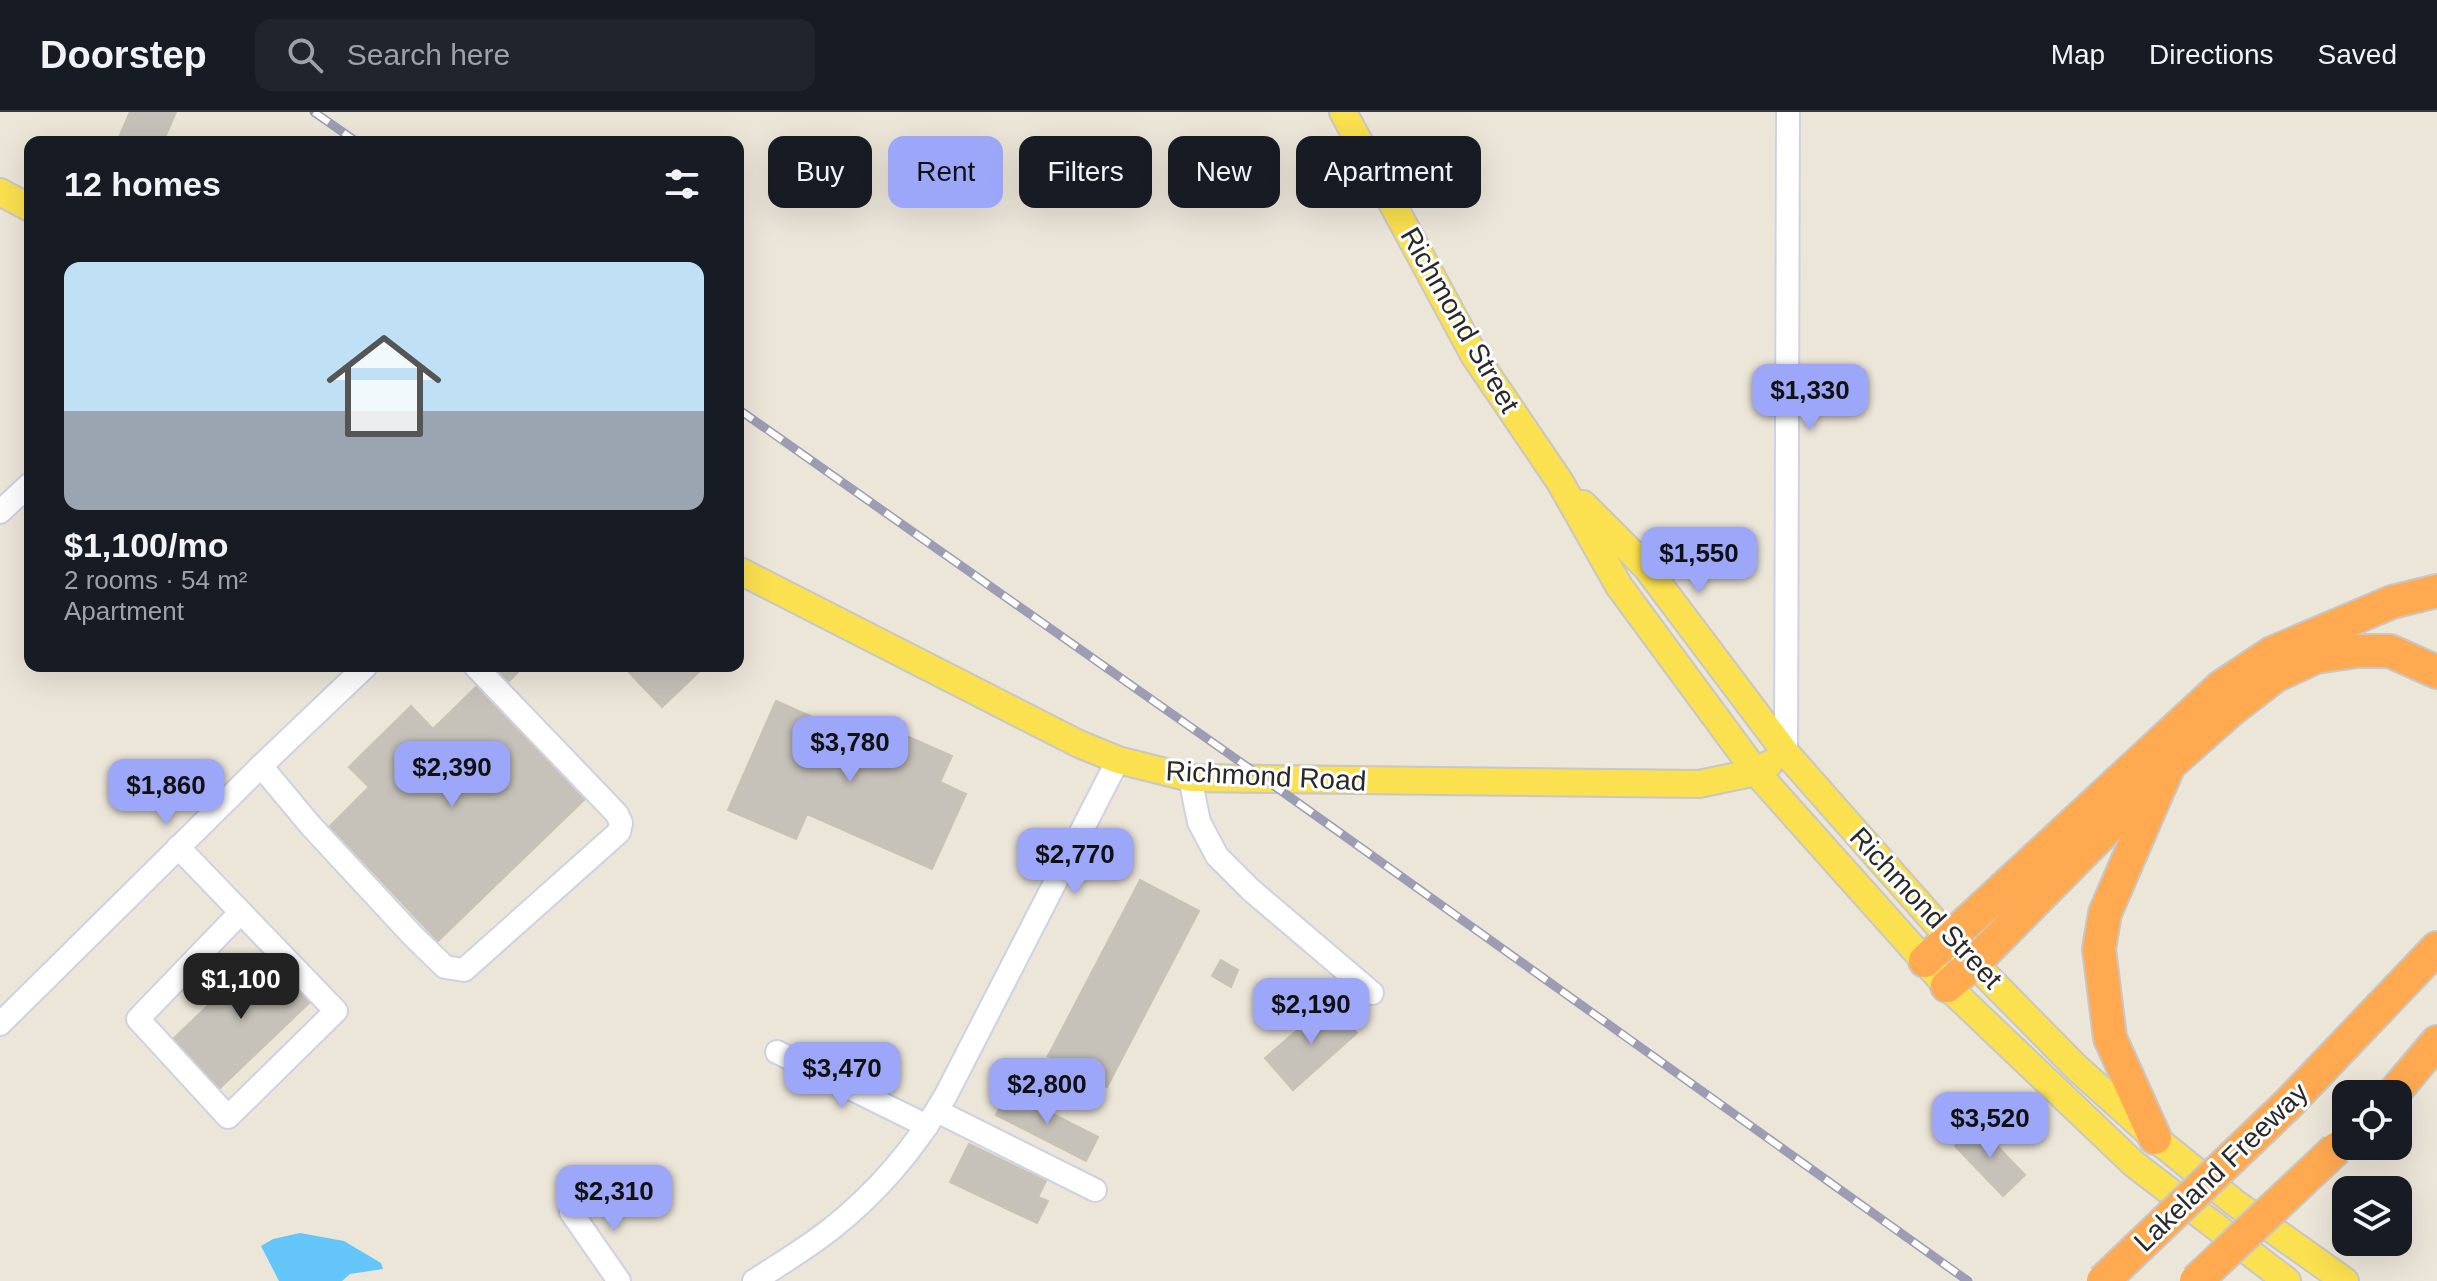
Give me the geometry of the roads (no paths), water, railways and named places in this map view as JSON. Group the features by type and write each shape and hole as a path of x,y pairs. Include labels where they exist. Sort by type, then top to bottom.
{"highway":[{"path":"1925,961 2221,687 2272,653 2392,602 2437,591"},
{"path":"1947,986 1975,962 2169,765 2275,676 2316,657 2357,651 2390,651 2437,672"},
{"path":"2155,1138 2110,1038 2099,949 2105,913 2169,765"},
{"path":"2373,1018 2437,922"},
{"name":"Lakeland Freeway","path":"2103,1281 2288,1104 2437,948"},
{"path":"2405,1080 2437,1042"},
{"path":"2409,1080 2437,1057"},
{"path":"2196,1281 2332,1153"}],"main road":[{"name":"Richmond Street","path":"1343,112 1474,355 1560,482 1619,586 1756,772 1947,986 2134,1164 2287,1281"},
{"path":"0,192 24,205"},
{"name":"Richmond Street","path":"1560,482 1646,567 1786,753 1950,939 2077,1068 2155,1138 2235,1203 2345,1281"},
{"name":"Richmond Road","path":"744,573 1079,744 1118,760 1190,778 1699,784 1756,772 1786,753"}],"street":[{"path":"1786,753 1788,112"},
{"path":"0,512 24,490"},
{"path":"0,1024 360,672"},
{"path":"261,766 319,835 413,936 445,967 464,970 619,832 621,823 617,814 481,672"},
{"path":"754,1281 827,1232 857,1207 885,1179 932,1119 1118,760"},
{"path":"1190,778 1199,822 1217,856 1251,890 1372,993"},
{"path":"178,847 241,912 336,1011 228,1117 138,1019 241,912"},
{"path":"777,1052 1095,1190"},
{"path":"571,1212 619,1281"}],"water":[{"path":"300,1233 344,1241 381,1263 383,1269 350,1274 342,1281 279,1281 261,1246 273,1239"}],"railway":[{"path":"314,112 348,136"},
{"path":"744,413 1266,780 1968,1281"}]}
